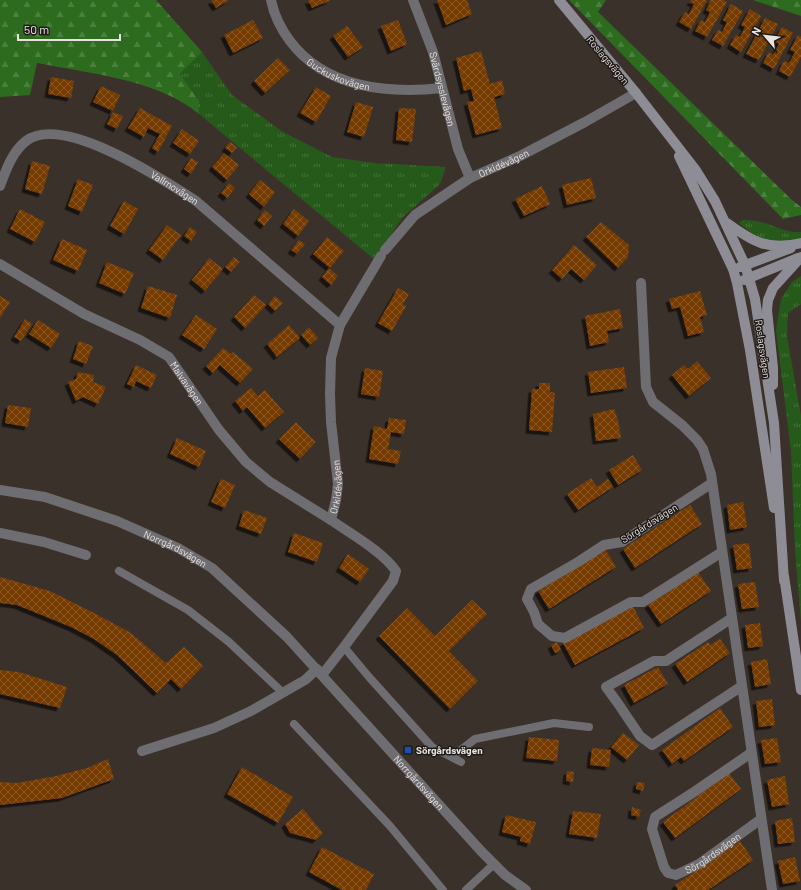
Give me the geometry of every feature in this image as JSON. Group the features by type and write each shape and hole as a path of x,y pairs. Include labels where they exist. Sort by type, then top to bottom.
{"main road":[{"name":"Roslagsvägen","path":"559,0 636,93 695,169 715,200 727,223 750,277 756,299 774,423 784,581"},
{"name":"Roslagsvägen","path":"671,139 733,269 737,283 750,350 801,690"},
{"path":"727,223 743,235 764,244 786,246 801,243"},
{"path":"733,269 801,243"},
{"path":"737,283 801,257"},
{"path":"774,423 773,368 767,310 768,300 773,288 801,257"}],"street":[{"name":"Guckuskovägen","path":"272,0 282,31 303,56 328,73 361,85 385,89 421,90 442,88"},
{"name":"Svärdsysslevägen","path":"413,0 432,52 458,149 470,178"},
{"name":"Orkidévägen","path":"320,672 344,648 393,581 396,571 380,554 331,520 338,484 331,422 330,371 332,350 340,324 383,253 415,215 470,178 495,168 552,139 636,93"},
{"name":"Vallmovägen","path":"0,186 12,158 27,141 41,135 49,134 89,142 122,157 196,201 340,324"},
{"name":"Malvavägen","path":"0,264 84,314 140,340 168,357 220,430 246,462 270,482 331,520"},
{"path":"641,282 646,387 653,402 682,425 697,440 704,449 707,458 712,483 772,890"},
{"name":"Sörgårdsvägen","path":"712,483 622,542 604,545 531,589 527,599 538,624 552,636 565,638 631,602 643,602 722,552"},
{"name":"Norrgårdsvägen","path":"0,490 52,499 117,521 178,548 212,568 288,637 481,851 505,875 526,890"},
{"path":"0,533 44,542 86,555"},
{"path":"732,618 666,661 654,661 606,687 618,702 640,736 652,745 742,686"},
{"path":"142,751 214,728 251,711 282,692 320,672"},
{"name":"Sörgårdsvägen","path":"752,753 655,817 652,830 664,867 668,873 676,875 699,864 761,820"}],"lane":[{"path":"119,571 188,610 228,642 282,692"},
{"path":"344,648 432,747 461,762"},
{"path":"452,757 475,739 554,723 589,727"},
{"path":"294,724 390,826 443,890"},
{"path":"466,890 494,864"}],"green space":[{"path":"0,0 156,0 202,52 180,74 199,101 199,114 183,102 144,86 100,75 37,63 30,95 0,97"},
{"path":"569,0 606,0 598,12 801,207 801,215 783,219"},
{"path":"753,0 801,0 801,16"},
{"path":"202,52 232,95 283,132 332,157 375,163 446,167 440,184 402,218 375,260 199,114 199,101 180,74"},
{"path":"743,220 759,221 780,229 801,232 801,238 782,242 768,241 754,234 739,223"},
{"path":"801,276 801,304 788,313 787,336 801,416 801,622 795,550 791,451 776,330 781,299 792,282"}],"building":[{"path":"211,0 229,0 216,8"},
{"path":"308,0 331,0 312,8"},
{"path":"437,0 467,0 472,14 446,25"},
{"path":"691,0 707,0 691,29 679,22 685,12 689,14 694,4 690,2"},
{"path":"711,0 724,0 727,2 707,37 695,31 701,20 705,22 710,12 706,10"},
{"path":"731,4 743,11 723,46 712,40 718,30 722,32 727,22 723,20"},
{"path":"750,9 761,16 741,52 730,45 736,35 740,37 745,27 741,25"},
{"path":"765,18 778,24 759,60 746,54"},
{"path":"253,20 263,38 233,53 224,35"},
{"path":"398,20 407,44 391,51 381,26"},
{"path":"347,26 363,47 348,57 333,36"},
{"path":"782,27 793,33 774,69 763,63 769,52 773,55 779,44 774,41"},
{"path":"798,35 801,37 801,57 790,77 779,71 784,61 789,63 795,52 790,50"},
{"path":"481,51 490,84 502,80 505,94 494,97 502,128 476,135 467,102 474,101 471,89 464,91 456,58"},
{"path":"278,58 290,70 265,93 254,81"},
{"path":"51,77 74,81 71,98 48,94"},
{"path":"101,86 120,95 113,111 93,102"},
{"path":"316,87 331,96 316,122 300,113"},
{"path":"356,102 373,107 364,137 347,132"},
{"path":"140,108 172,126 158,152 152,148 160,134 148,128 144,137 128,128"},
{"path":"399,108 416,109 412,142 396,140"},
{"path":"113,112 123,116 117,129 107,124"},
{"path":"182,129 199,141 190,154 173,143"},
{"path":"230,142 237,147 232,153 225,148"},
{"path":"224,153 239,165 227,180 212,167"},
{"path":"191,158 198,162 191,174 184,169"},
{"path":"32,161 50,166 42,194 25,189"},
{"path":"591,178 596,198 567,205 562,185"},
{"path":"78,179 93,185 82,212 68,206"},
{"path":"260,180 275,192 264,207 249,194"},
{"path":"229,183 235,188 227,198 221,193"},
{"path":"542,186 550,204 524,216 515,199"},
{"path":"124,201 138,209 124,234 110,226"},
{"path":"20,209 45,222 35,242 10,229"},
{"path":"294,209 309,221 298,236 283,224"},
{"path":"265,210 272,216 264,226 257,220"},
{"path":"601,222 629,245 628,257 618,268 586,237"},
{"path":"167,225 181,235 163,260 149,250"},
{"path":"190,227 197,232 191,241 184,236"},
{"path":"327,237 344,251 330,268 313,254"},
{"path":"62,239 87,250 78,271 53,260"},
{"path":"299,240 305,244 297,254 291,250"},
{"path":"574,245 597,265 584,280 571,269 562,279 552,270"},
{"path":"234,257 240,262 231,272 225,267"},
{"path":"209,258 223,269 205,291 192,280"},
{"path":"107,262 134,273 125,294 99,283"},
{"path":"329,268 338,276 331,285 322,277"},
{"path":"148,286 177,295 170,318 141,308"},
{"path":"398,288 409,294 403,304 406,306 392,331 378,323"},
{"path":"700,291 707,315 700,317 704,332 688,336 680,307 672,309 669,299"},
{"path":"254,295 266,305 245,328 234,317"},
{"path":"0,296 10,302 0,318"},
{"path":"275,296 283,303 275,311 268,304"},
{"path":"620,309 623,328 607,331 609,342 590,346 585,316"},
{"path":"196,315 217,329 204,349 182,335"},
{"path":"25,319 32,324 21,341 14,337"},
{"path":"38,320 60,334 51,348 29,334"},
{"path":"289,325 300,338 277,357 267,344"},
{"path":"309,327 318,338 310,345 301,335"},
{"path":"79,341 93,346 86,364 73,359"},
{"path":"223,348 231,354 233,352 253,369 240,383 220,365 213,373 206,366"},
{"path":"697,361 711,378 689,396 672,375 684,365 688,369"},
{"path":"136,365 157,375 151,388 136,381 134,387 127,384"},
{"path":"624,367 627,388 591,393 588,372"},
{"path":"365,368 383,371 379,397 361,394"},
{"path":"78,372 94,375 93,382 106,387 98,404 83,397 76,401 68,382 76,379"},
{"path":"539,383 550,383 550,392 555,393 552,432 529,430 532,389 539,389"},
{"path":"251,388 258,396 265,390 284,412 265,428 247,407 243,411 235,401"},
{"path":"8,405 31,408 28,427 5,423"},
{"path":"614,409 618,420 621,438 596,441 593,414"},
{"path":"389,418 406,420 404,434 391,432 388,449 401,451 398,464 369,459 374,426 387,429"},
{"path":"296,422 316,442 300,459 279,439"},
{"path":"177,438 206,451 199,467 170,454"},
{"path":"633,455 642,470 618,485 609,470"},
{"path":"591,478 597,487 608,479 613,487 578,510 567,494"},
{"path":"221,479 235,485 225,508 211,502"},
{"path":"743,502 747,527 730,530 727,505"},
{"path":"690,505 702,524 635,568 623,549"},
{"path":"244,510 267,518 261,534 239,526"},
{"path":"294,533 323,543 317,562 288,552"},
{"path":"749,543 752,568 737,570 733,545"},
{"path":"605,549 616,567 549,609 538,591"},
{"path":"348,554 369,569 360,582 339,568"},
{"path":"698,572 711,591 661,624 648,605"},
{"path":"0,577 50,591 96,614 131,633 166,663 184,647 203,666 181,689 171,679 157,693 117,655 94,639 71,627 17,605 0,603"},
{"path":"755,582 759,607 742,609 738,584"},
{"path":"472,600 487,614 449,651 478,681 450,709 379,636 407,608 435,636"},
{"path":"633,606 644,628 575,665 563,643"},
{"path":"760,623 763,646 748,648 745,625"},
{"path":"720,639 730,653 687,682 675,664 708,642 710,645"},
{"path":"557,642 561,650 555,653 551,645"},
{"path":"767,659 771,684 755,687 751,662"},
{"path":"658,667 668,684 634,703 624,685"},
{"path":"0,670 19,672 67,687 60,708 0,694"},
{"path":"772,699 775,725 759,727 756,701"},
{"path":"720,708 733,727 684,761 681,757 672,764 662,750"},
{"path":"623,733 639,745 627,760 611,747"},
{"path":"529,737 559,740 557,761 526,758"},
{"path":"777,738 781,762 765,764 761,740"},
{"path":"592,748 611,750 609,767 590,765"},
{"path":"108,759 114,779 62,798 0,805 0,782 17,783 56,776 87,768"},
{"path":"242,767 293,797 278,823 227,794"},
{"path":"567,771 574,772 573,782 566,781"},
{"path":"729,773 741,789 675,838 663,822"},
{"path":"785,776 789,804 772,807 767,780"},
{"path":"637,782 645,783 643,791 636,789"},
{"path":"632,807 641,810 639,817 631,815"},
{"path":"303,809 323,833 316,840 290,833 285,824"},
{"path":"573,811 601,814 597,838 569,834"},
{"path":"506,815 536,822 530,844 520,841 521,837 502,832"},
{"path":"792,818 795,842 778,844 775,821"},
{"path":"740,841 753,860 708,890 678,890 675,885"},
{"path":"322,847 374,874 366,890 342,890 309,872"},
{"path":"795,857 800,881 783,884 778,861"}],"place":[{"name":"Sörgårdsvägen","path":"408,750"}]}
